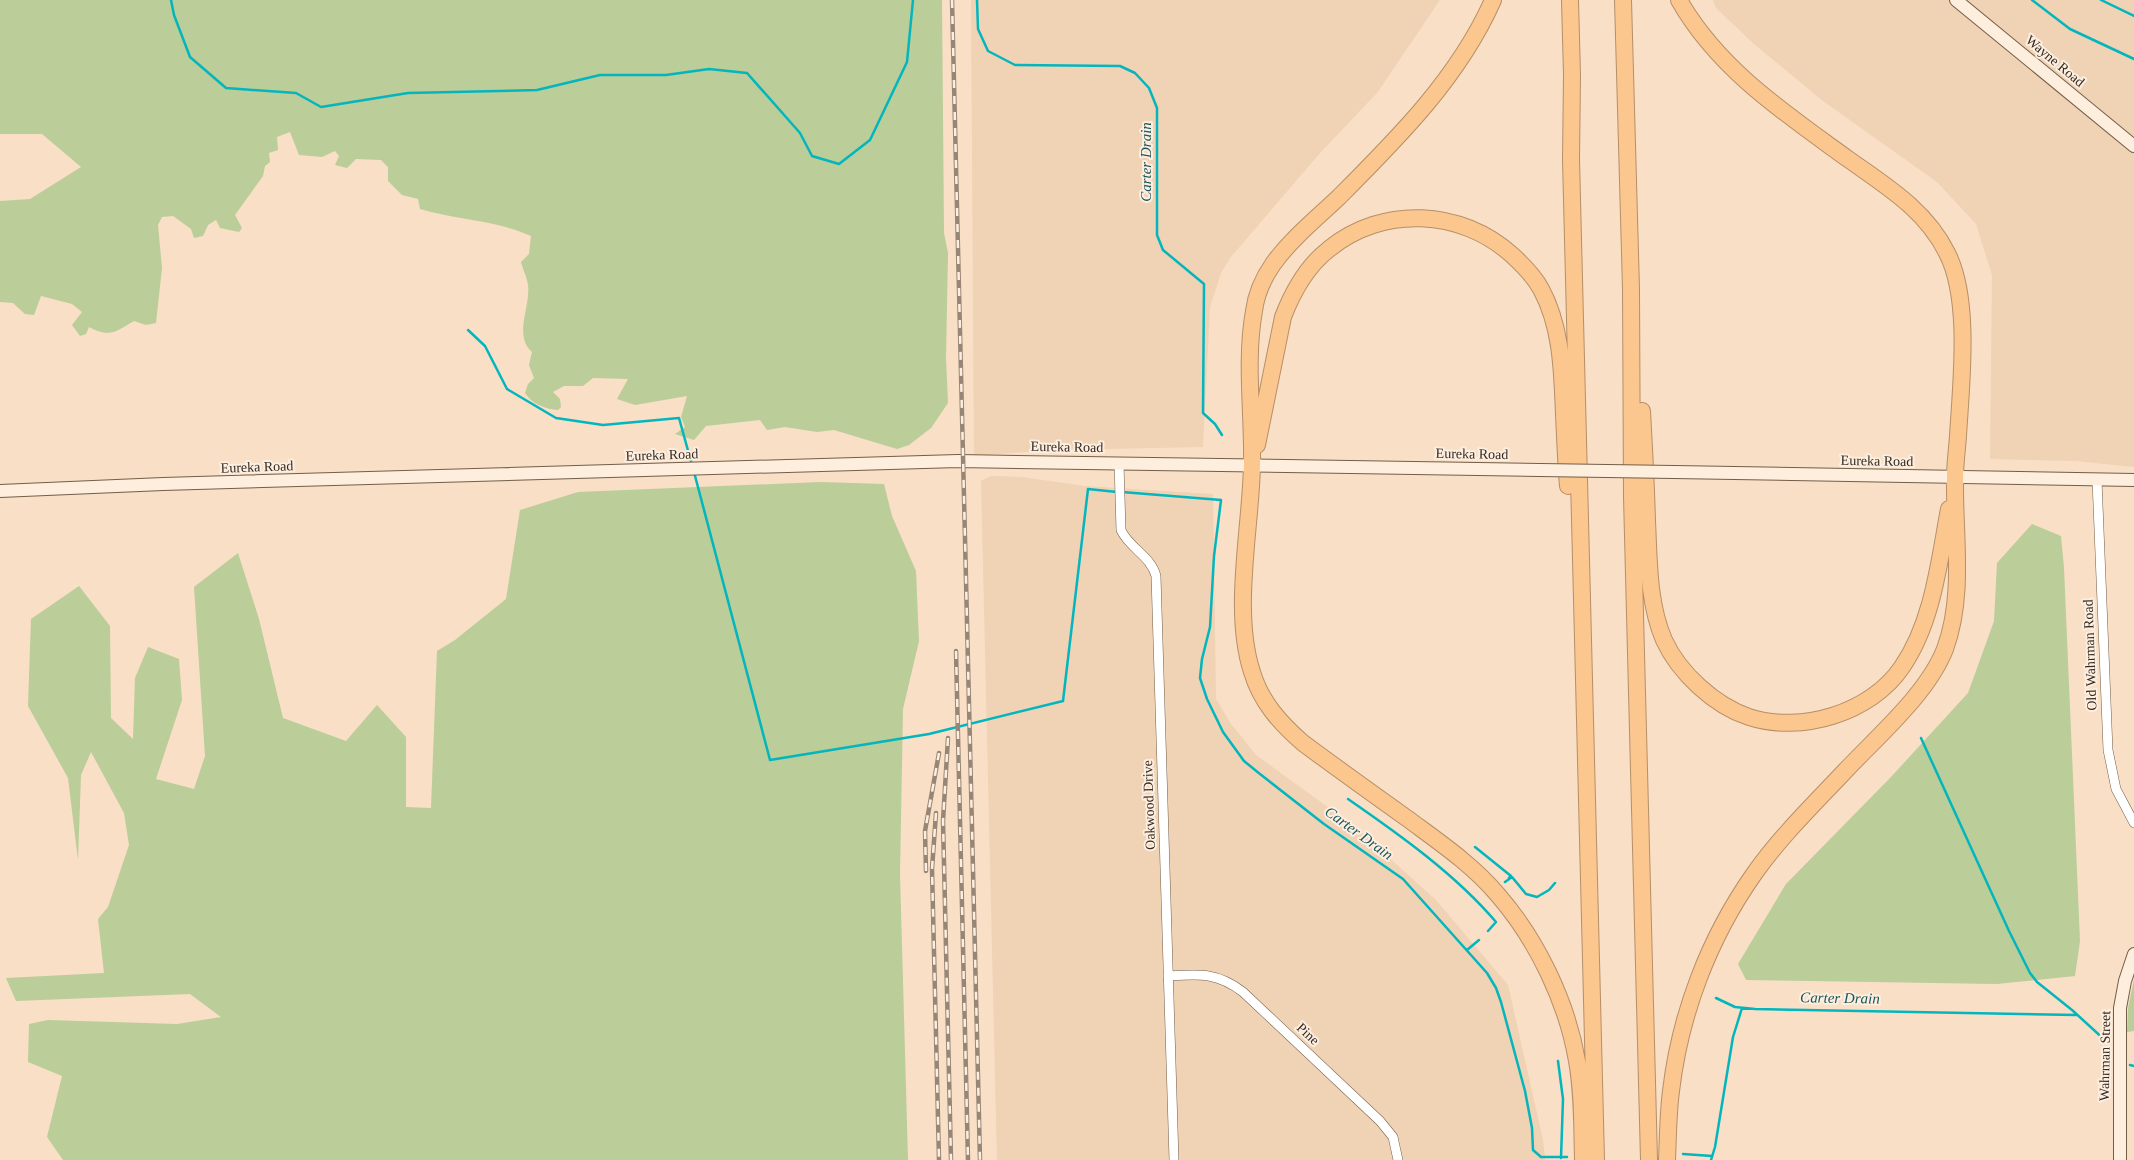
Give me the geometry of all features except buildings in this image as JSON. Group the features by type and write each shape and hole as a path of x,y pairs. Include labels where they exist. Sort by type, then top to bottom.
{"highway":[{"path":"1493,0 1483,23 1453,71 1374,161 1274,264 1265,279 1254,309 1251,329 1252,464 1244,588 1246,647 1251,671 1259,692 1284,726 1303,743 1460,859 1498,894 1521,925 1555,990 1572,1040 1580,1094 1583,1160"},
{"path":"1570,0 1572,75 1571,168 1596,1160"},
{"path":"1623,0 1631,290 1632,497 1648,1160"},
{"path":"1668,1160 1670,1093 1679,1042 1697,983 1732,908 1756,872 1793,827 1916,695 1935,670 1951,632 1956,588 1955,477 1961,379 1962,310 1961,294 1954,268 1941,240 1932,227 1912,206 1796,121 1727,63 1702,35 1679,0"},
{"path":"1252,464 1262,427 1283,317 1304,274 1328,249 1359,229 1396,218 1428,218 1453,222 1475,229 1498,242 1525,266 1536,281 1541,288 1554,319 1561,357 1569,504 1583,655"},
{"path":"1631,290 1641,378 1650,590 1656,616 1664,640 1675,658 1706,692 1728,707 1749,717 1771,721 1797,722 1828,718 1848,710 1883,688 1901,669 1913,649 1926,617 1955,477"}],"street":[{"name":"Wayne Road","path":"1956,0 2134,146"},
{"name":"Eureka Road","path":"0,491 154,484 958,461 1252,464 2134,480"},
{"name":"Oakwood Drive","path":"1119,462 1121,530 1124,537 1150,562 1156,576 1174,1160"},
{"name":"Old Wahrman Road","path":"2097,480 2108,750 2116,789 2134,823"},
{"name":"Wahrman Street","path":"2120,1160 2120,1008 2125,981 2134,954"},
{"name":"Pine","path":"1168,976 1210,975 1223,979 1243,992 1380,1121 1393,1138 1398,1160"}],"shaded area":[{"path":"971,0 1440,0 1377,93 1320,153 1230,258 1221,273 1210,307 1203,447 1052,450 974,456"},
{"path":"1713,0 2134,0 2134,467 2076,461 1990,459 1992,275 1976,224 1937,182 1823,101 1754,44 1716,8"},
{"path":"991,476 1022,477 1085,486 1213,494 1216,699 1231,724 1256,755 1354,826 1436,900 1508,985 1543,1140 1545,1160 997,1160 981,481"}],"green space":[{"path":"0,0 942,0 944,233 948,253 946,358 948,403 931,428 909,445 897,449 834,430 817,432 785,427 767,430 760,420 706,426 694,440 675,434 685,427 681,417 687,396 635,405 617,399 628,379 593,378 583,386 564,386 553,392 560,399 561,407 558,410 544,407 535,403 525,393 528,384 534,378 529,365 532,352 526,345 523,329 528,285 521,262 529,254 531,236 490,223 420,209 418,199 402,195 388,181 388,167 381,160 356,159 347,168 335,165 339,156 335,151 322,157 299,155 290,132 277,137 278,150 269,153 270,162 265,166 263,176 235,215 242,228 239,232 220,228 216,220 208,225 203,236 194,238 191,229 173,216 162,217 158,225 162,268 156,323 146,325 134,321 117,331 107,333 89,327 86,334 80,336 72,325 82,312 72,304 41,296 34,315 25,314 13,303 0,302 0,201 30,199 81,167 42,134 0,134"},
{"path":"821,482 884,484 892,516 916,571 919,641 903,709 900,874 908,1160 63,1160 47,1137 62,1076 28,1062 29,1024 48,1020 177,1024 221,1017 190,994 16,1001 6,978 104,973 98,919 108,907 129,845 124,813 91,752 81,775 78,860 68,778 28,706 31,619 79,586 110,626 111,718 133,739 135,678 148,647 179,659 182,700 156,779 194,789 205,756 194,587 238,553 259,619 283,718 346,741 377,705 406,737 406,807 431,808 437,651 455,640 506,599 520,510 578,492"},
{"path":"2032,524 2061,536 2080,941 2075,976 1997,984 1746,980 1738,964 1786,884 1890,778 1968,693 1994,621 1997,563"},
{"path":"2134,980 2134,1031 2127,1032 2128,1008"}],"waterway":[{"path":"171,0 174,15 190,57 226,88 296,93 321,107 408,93 537,90 600,75 666,75 709,69 747,73 800,133 812,156 839,164 870,140 907,62 913,0"},
{"name":"Carter Drain","path":"977,0 978,29 988,51 1015,65 1120,66 1135,73 1149,88 1157,108 1157,235 1163,250 1204,284 1203,413 1215,424 1222,435"},
{"path":"2032,0 2070,29 2134,59"},
{"path":"2101,0 2134,16"},
{"path":"468,330 485,346 507,389 556,418 603,425 679,418 692,465"},
{"path":"694,472 770,760 929,734 1063,701 1088,489 1117,492"},
{"name":"Carter Drain","path":"1122,492 1221,500 1214,556 1210,627 1202,659 1200,678 1207,699 1223,732 1244,761 1324,824 1403,879 1487,973 1496,988 1501,1002 1525,1091 1532,1128 1533,1150 1541,1157 1567,1157"},
{"path":"1921,738 2030,973 2037,982 2072,1010 2107,1042"},
{"path":"1348,799 1445,871 1496,922 1488,931"},
{"path":"1475,847 1511,876 1509,878"},
{"path":"1505,882 1512,877 1526,894 1537,897 1549,890 1555,883"},
{"path":"1467,950 1479,940"},
{"name":"Carter Drain","path":"1716,998 1735,1007 1755,1009 2077,1015"},
{"name":"Carter Drain","path":"1711,1160 1715,1147 1733,1037 1742,1008"},
{"path":"1558,1061 1563,1099 1561,1158"},
{"name":"Carter Drain","path":"2130,1065 2134,1066"},
{"name":"Carter Drain","path":"1683,1154 1712,1156"}],"railway":[{"path":"952,0 980,1160"},
{"path":"956,651 968,1160"},
{"path":"948,738 943,821 951,1160"},
{"path":"926,871 925,831 939,753"},
{"path":"936,813 932,869 939,1160"}]}
